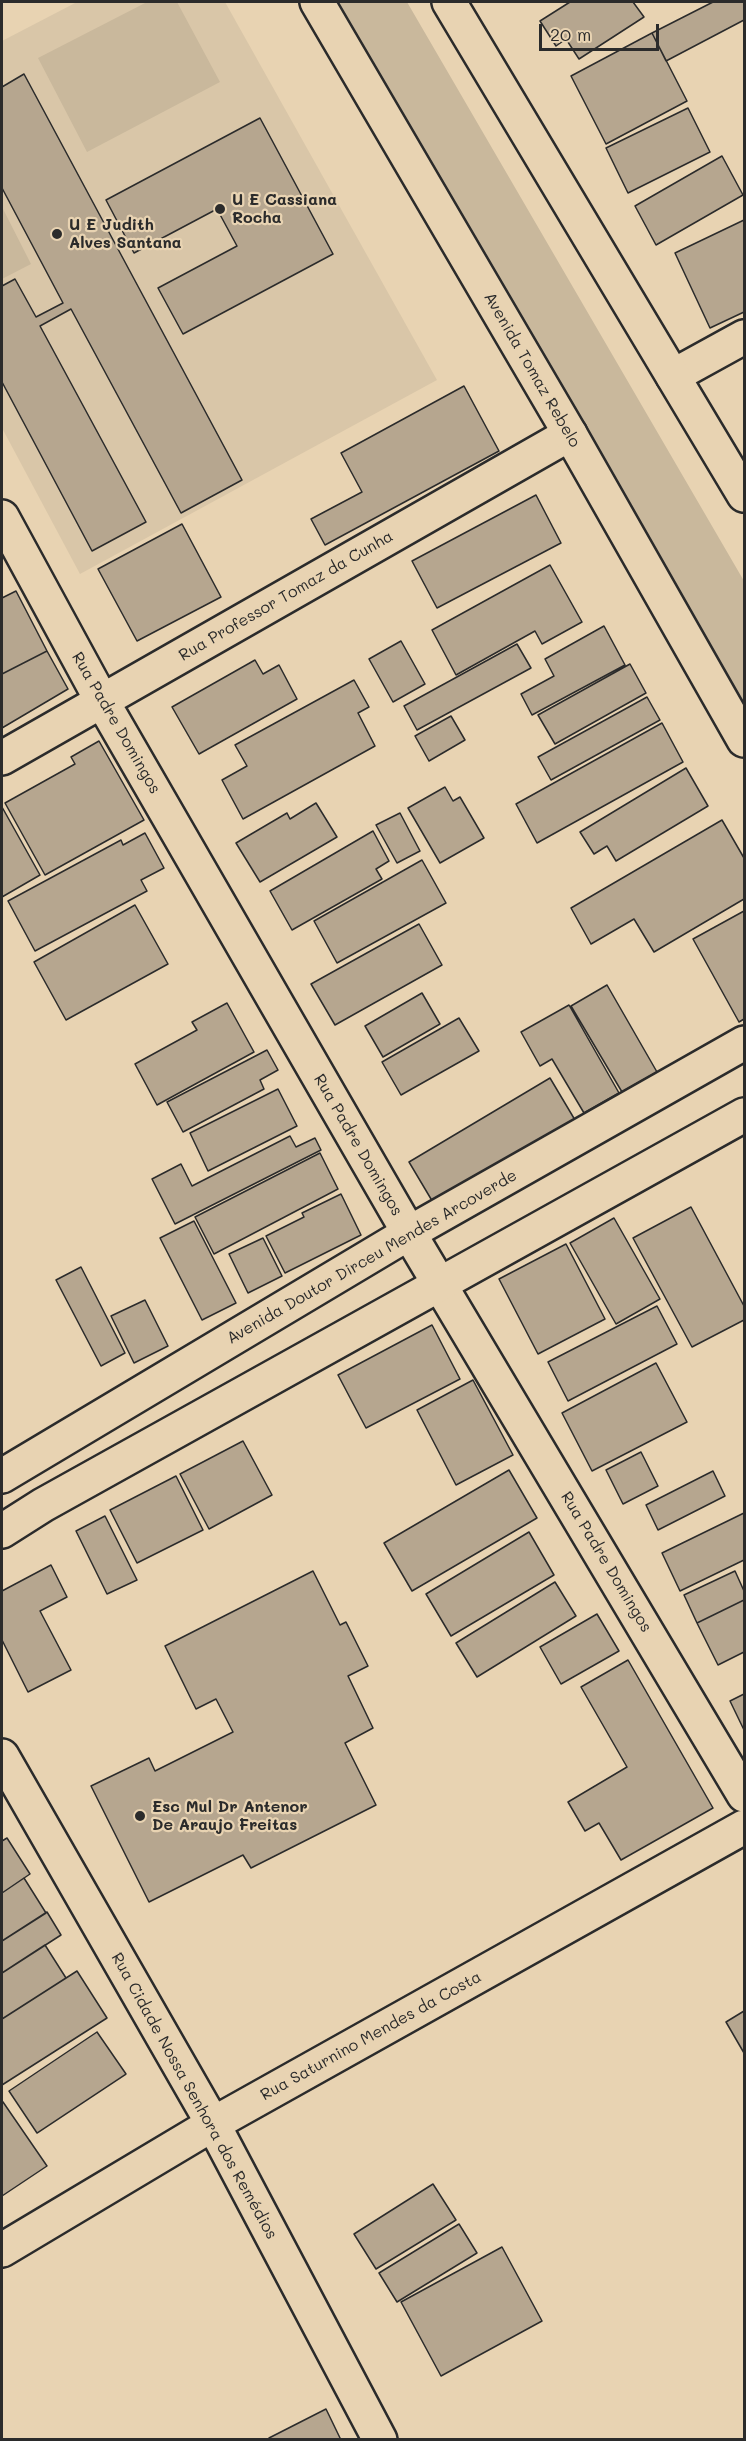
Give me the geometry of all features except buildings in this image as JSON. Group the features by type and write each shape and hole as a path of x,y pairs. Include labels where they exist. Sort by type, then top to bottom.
{"street":[{"name":"Avenida Tomaz Rebelo","path":"317,2 570,434 744,740"},
{"path":"449,2 744,495"},
{"path":"673,376 744,338"},
{"name":"Rua Professor Tomaz da Cunha","path":"2,758 570,434"},
{"name":"Rua Padre Domingos","path":"2,517 102,701 409,1233 744,1795"},
{"name":"Avenida Doutor Dirceu Mendes Arcoverde","path":"9,1472 409,1233 744,1043"},
{"path":"2,1532 43,1505 744,1114"},
{"path":"9,1472 43,1505"},
{"name":"Rua Cidade Nossa Senhora dos Remédios","path":"2,1756 213,2124 380,2439"},
{"name":"Rua Saturnino Mendes da Costa","path":"2,2250 213,2124 744,1827"}],"shaded area":[{"name":"U E Cassiana Rocha","path":"77,2 225,2 437,380 80,574 2,428 2,41"},
{"path":"147,2 177,2 220,82 87,152 38,58"},
{"path":"329,2 407,2 744,581 744,714"},
{"path":"2,207 31,264 2,279"}],"place":[{"name":"U E Cassiana Rocha","path":"220,209"},
{"name":"U E Judith Alves Santana","path":"57,234"},
{"name":"Esc Mul Dr Antenor De Araujo Freitas","path":"140,1816"}]}
